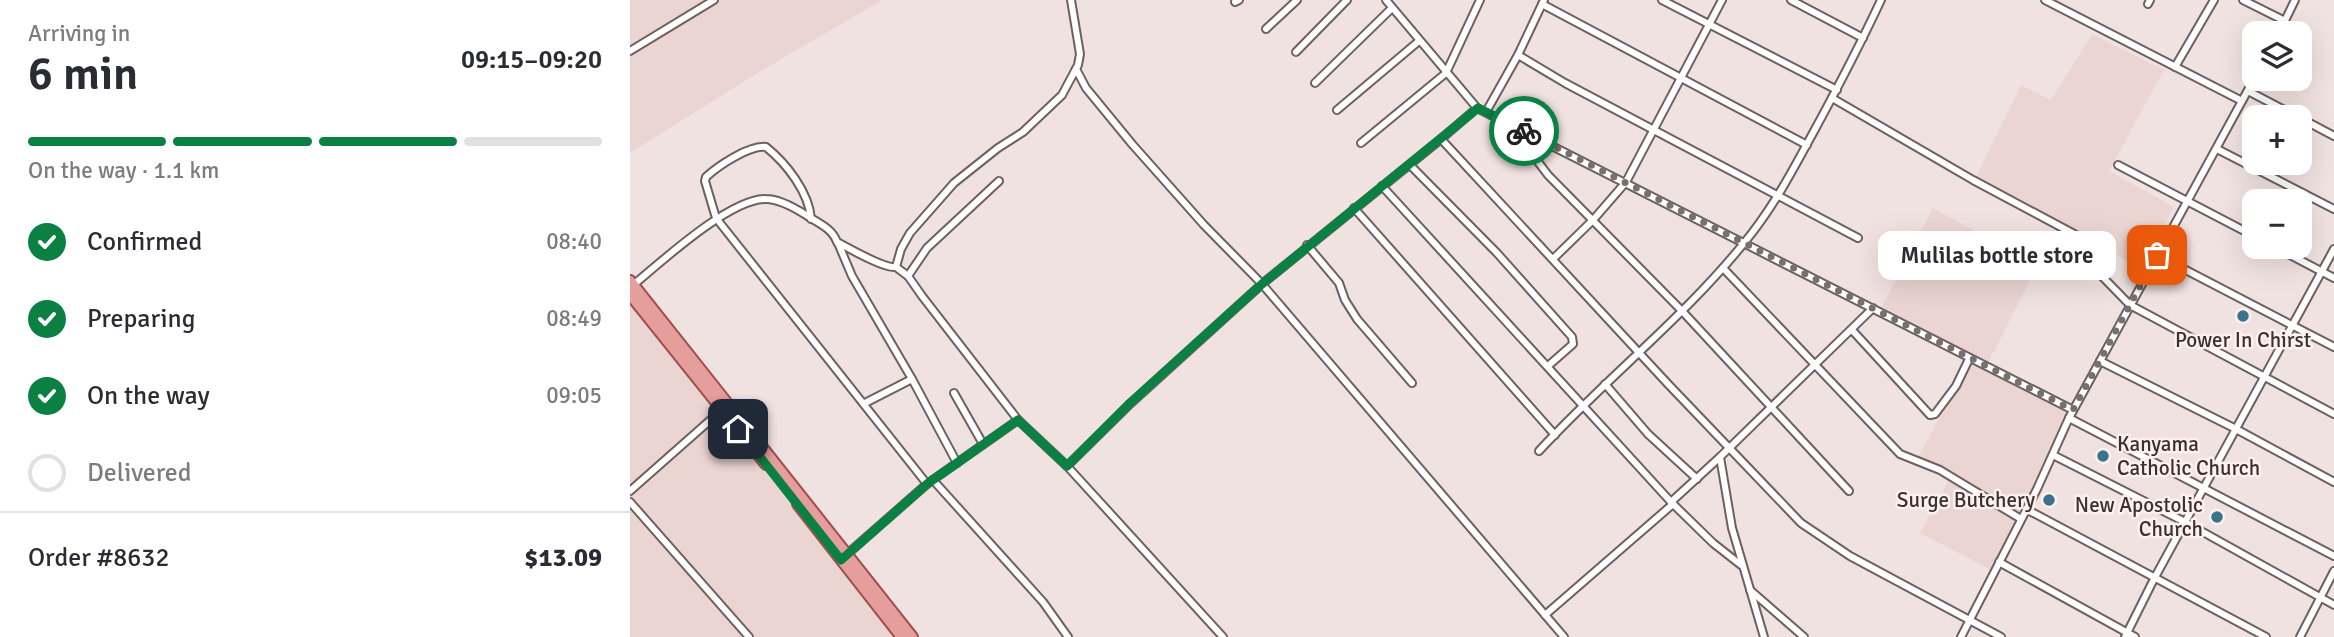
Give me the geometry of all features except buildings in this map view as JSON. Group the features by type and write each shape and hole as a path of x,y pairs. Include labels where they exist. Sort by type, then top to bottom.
{"main road":[{"path":"631,287 845,557 912,637"},
{"path":"845,557 902,637"}],"street":[{"path":"630,51 714,0"},
{"path":"897,267 901,249 910,233 938,200 979,163 1023,132 1059,99 1076,69 1080,54 1071,0"},
{"path":"1266,29 1297,0"},
{"path":"1296,52 1347,0"},
{"path":"1386,0 1446,73 1478,108 1486,113 2073,410"},
{"path":"1361,143 1446,73 1480,0"},
{"path":"1662,0 1837,90"},
{"path":"1553,259 1593,220 1626,182 1722,0"},
{"path":"1791,0 1863,37"},
{"path":"1539,451 1605,384 1683,312 1745,242 1778,196 1807,145 1881,0"},
{"path":"2045,0 2242,101"},
{"path":"2175,67 2214,0"},
{"path":"2243,0 2283,21"},
{"path":"2285,21 2295,0"},
{"path":"1486,113 1543,2 1807,145"},
{"path":"1315,83 1392,8"},
{"path":"1337,110 1419,41"},
{"path":"1518,55 1655,131 1858,237"},
{"path":"1076,69 1086,88 1141,154 1204,225 1262,284 1564,637"},
{"path":"1961,637 2073,410 2242,101 2248,91 2274,105"},
{"path":"1832,98 1973,180 2076,235 2092,266 2130,305 2334,414"},
{"path":"1067,466 1130,403 1262,284 1478,108"},
{"path":"2312,125 2334,136"},
{"path":"1522,131 1527,146 1548,175 1683,312 1849,491"},
{"path":"1441,139 1793,516 1850,556 2001,637"},
{"path":"811,219 810,210 791,174 773,152 761,146 727,161 706,177 716,218 794,318 930,482 1044,602 1068,637"},
{"path":"2217,149 2334,209"},
{"path":"1410,165 1497,253 1572,337 1573,344 1548,366"},
{"path":"2119,165 2242,230"},
{"path":"908,276 927,248 999,181"},
{"path":"1382,186 1672,503 1713,543 1741,565"},
{"path":"631,287 716,218 749,202 766,199 795,208 834,233 852,276 957,463"},
{"path":"1354,208 1555,435"},
{"path":"837,242 888,268 897,267 908,276 1018,420 1067,466 1223,637"},
{"path":"1307,246 1339,283 1357,320 1412,383"},
{"path":"2126,635 2334,249"},
{"path":"2157,255 2334,347"},
{"path":"2298,259 2334,278"},
{"path":"1723,268 1900,454 1940,470 2021,519"},
{"path":"1545,615 1672,503 1873,308"},
{"path":"1852,330 1930,415 1935,414 1956,386 1969,359"},
{"path":"2099,361 2236,429 2334,482"},
{"path":"865,403 912,379"},
{"path":"1605,384 1648,434 1697,478"},
{"path":"954,393 983,444"},
{"path":"630,491 725,407"},
{"path":"2069,418 2334,555"},
{"path":"845,557 930,482 1018,420"},
{"path":"2053,455 2185,522 2334,605"},
{"path":"1720,457 1728,511 1741,565 1764,637"},
{"path":"630,502 749,637"},
{"path":"2026,509 2266,637"},
{"path":"1999,562 2126,635 2135,637"},
{"path":"2300,637 2334,571"},
{"path":"1748,588 1804,637"}],"shaded area":[{"path":"630,0 882,0 761,71 630,153"},
{"path":"2092,34 2164,70 2109,171 2174,207 2142,268 2076,235 1976,177 2021,85 2051,100"},
{"path":"1933,208 2037,266 1987,365 1880,310"},
{"path":"630,280 904,637 630,637"},
{"path":"1970,362 2066,412 1995,572 1920,533 1948,481 1916,461"}],"way so far":[{"path":"1524,131 2073,410 2157,255"}],"place":[{"name":"Mulilas bottle store","path":"2157,255"},
{"name":"Power In Chirst","path":"2243,316"},
{"name":"Kanyama Catholic Church","path":"2103,456"},
{"name":"Surge Butchery","path":"2049,500"},
{"name":"New Apostolic Church","path":"2217,517"}],"route":[{"path":"738,429 841,560 927,484 1018,420 1067,466 1130,403 1262,284 1478,108 1524,131"}]}
